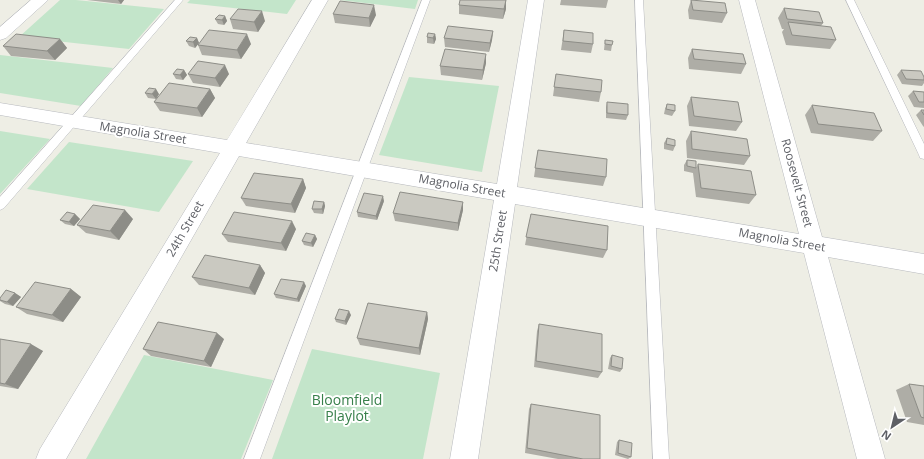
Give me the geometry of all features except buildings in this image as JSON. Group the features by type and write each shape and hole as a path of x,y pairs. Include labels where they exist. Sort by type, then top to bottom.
{"street":[{"path":"0,35 40,0"},
{"name":"24th Street","path":"50,459 320,0"},
{"name":"25th Street","path":"464,459 536,0"},
{"name":"Roosevelt Street","path":"747,0 871,459"},
{"name":"Magnolia Street","path":"0,109 924,264"}],"lane":[{"path":"0,205 179,0"},
{"path":"252,459 426,0"},
{"path":"639,0 661,459"},
{"path":"850,0 924,155"}],"green space":[{"path":"60,0 76,0 164,9 129,49 19,37"},
{"path":"190,0 296,0 287,14 187,3"},
{"path":"340,0 418,0 415,9"},
{"path":"0,55 113,68 81,106 0,93"},
{"path":"409,77 499,86 482,172 379,155"},
{"path":"0,131 50,139 0,194"},
{"path":"69,142 193,161 159,212 27,189"},
{"name":"Bloomfield Playlot","path":"312,349 440,373 423,459 272,459"},
{"path":"144,355 273,380 241,459 86,459"}]}
